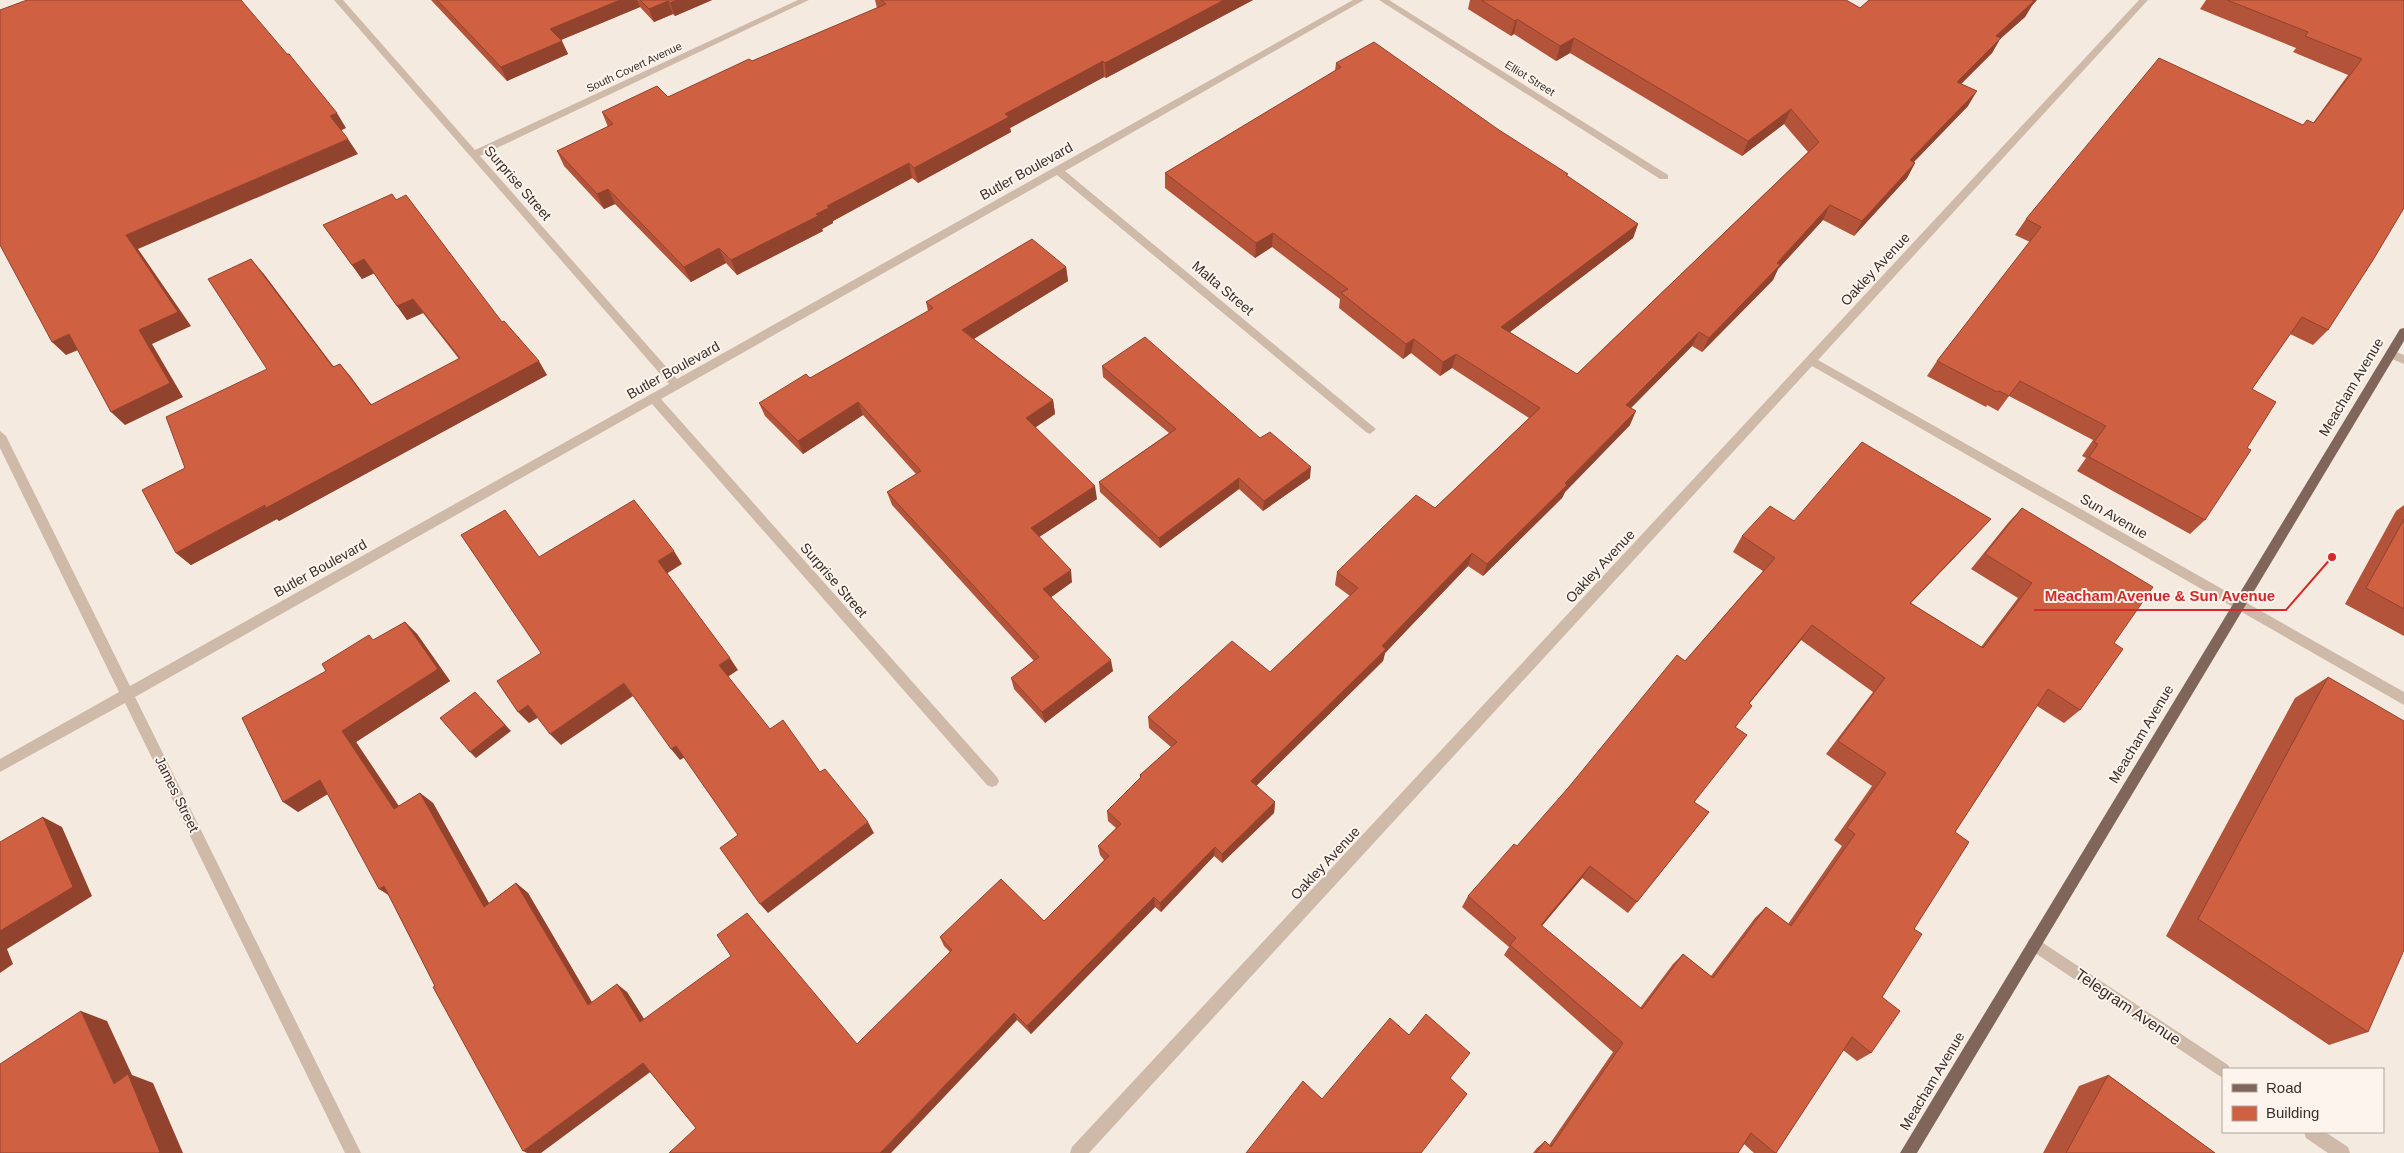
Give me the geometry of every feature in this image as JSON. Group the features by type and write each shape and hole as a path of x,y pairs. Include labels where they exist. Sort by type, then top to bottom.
{"main road":[{"name":"Meacham Avenue","path":"1908,1153 2404,332"}],"street":[{"name":"Surprise Street","path":"338,0 676,385"},
{"name":"South Covert Avenue","path":"473,155 805,0"},
{"name":"Butler Boulevard","path":"0,766 1360,0"},
{"name":"Elliot Street","path":"1384,0 1664,177"},
{"name":"Oakley Avenue","path":"1078,1153 2144,0"},
{"name":"Malta Street","path":"1058,170 1370,429"},
{"path":"2391,354 2404,360"},
{"name":"Sun Avenue","path":"1810,360 2404,699"},
{"name":"Surprise Street","path":"653,398 992,781"},
{"name":"James Street","path":"0,436 353,1153"},
{"name":"Telegram Avenue","path":"2034,944 2222,1069"},
{"path":"2313,1133 2342,1153"}],"building":[{"path":"27,0 241,0 289,54 337,113 330,116 348,139 126,235 178,312 139,330 170,383 111,412 69,334 52,342 0,245 0,10"},
{"path":"437,0 620,0 550,29 562,41 501,67"},
{"path":"640,0 677,0 670,3 668,1 649,9"},
{"path":"881,0 1224,0 1105,63 1103,61 1005,114 1009,117 914,168 909,163 827,206 829,208 816,214 818,216 731,260 719,248 684,267 608,189 597,194 557,151 613,124 602,112 657,86 668,97 749,59 752,61 886,4"},
{"path":"1481,0 1846,0 1860,8 1869,0 2034,1 1996,36 2001,38 1957,82 1977,91 1910,160 1915,163 1862,221 1830,205 1777,263 1780,265 1709,338 1699,332 1626,405 1636,411 1565,483 1567,485 1487,564 1472,553 1382,646 1386,649 1251,781 1275,802 1222,854 1215,847 1160,903 1154,897 1027,1026 1014,1013 880,1153 669,1153 696,1128 643,1063 523,1151 433,987 435,986 384,886 379,889 320,780 283,802 242,718 326,671 322,664 369,635 373,640 405,622 438,669 342,731 394,809 420,793 484,907 516,883 588,1005 617,984 640,1022 731,956 717,935 747,913 857,1044 952,950 940,937 1001,879 1044,921 1109,856 1098,846 1121,824 1107,811 1141,777 1140,775 1177,742 1148,717 1232,641 1270,672 1358,588 1337,572 1416,495 1435,508 1540,408 1456,354 1443,362 1414,339 1406,344 1341,293 1348,289 1273,233 1256,243 1165,173 1341,67 1336,63 1374,42 1499,130 1568,174 1566,175 1638,224 1501,327 1577,374 1819,142 1791,109 1748,141 1574,38 1560,46 1517,19 1515,21"},
{"path":"2227,0 2404,0 2404,208 2328,330 2302,317 2252,389 2276,402 2247,448 2251,450 2205,520 2089,457 2098,444 2094,442 2106,426 2020,381 2009,396 1999,391 1997,392 1937,361 2041,227 2026,219 2159,58 2303,125 2307,120 2314,123 2362,59 2305,36 2308,32"},
{"path":"392,194 396,200 406,195 502,322 504,321 539,361 266,508 265,505 176,553 142,490 185,468 166,417 267,369 208,279 251,259 333,367 340,364 371,405 460,358 413,299 397,306 364,259 352,265 323,225"},
{"path":"1032,239 1066,267 962,330 1053,400 1026,418 1095,486 1031,528 1071,570 1043,589 1111,660 1042,712 1011,678 1039,657 887,492 921,471 858,402 798,441 759,403 806,374 810,378 933,308 926,302"},
{"path":"1145,337 1260,438 1270,432 1311,467 1264,501 1239,478 1159,538 1099,482 1176,429 1102,366"},
{"path":"1862,442 1991,519 1910,603 1983,648 2032,583 1985,554 2022,508 2153,587 2114,643 2123,649 2080,710 2048,689 1955,832 1969,842 1914,929 1922,934 1882,997 1900,1011 1871,1053 1852,1037 1776,1153 1751,1133 1738,1153 1536,1153 1545,1141 1551,1147 1623,1043 1510,945 1516,938 1468,896 1514,844 1517,846 1568,788 1677,655 1685,661 1775,558 1742,536 1770,506 1794,521","holes":["1812,625 1885,678 1838,741 1886,773 1847,828 1855,834 1791,926 1766,907 1713,978 1683,954 1642,1009 1541,925 1590,866 1637,902 1709,812 1694,802 1747,735 1735,727 1752,706 1749,703"]},
{"path":"634,500 674,551 658,561 730,658 719,665 770,729 783,720 820,772 825,769 868,822 760,904 720,848 738,835 676,746 671,749 624,683 550,734 528,705 518,712 497,681 541,653 461,535 505,510 539,557"},
{"path":"2404,519 2404,609 2366,588"},
{"path":"2328,677 2404,721 2404,950 2368,1032 2198,919"},
{"path":"475,692 505,725 470,752 440,718"},
{"path":"43,817 73,887 0,931 0,842"},
{"path":"81,1011 114,1084 128,1074 160,1152 0,1153 0,1064"},
{"path":"1426,1014 1470,1053 1450,1078 1467,1094 1421,1153 1246,1153 1303,1081 1322,1099 1390,1018 1409,1035"},
{"path":"2108,1075 2215,1153 2066,1153"}],"place":[{"name":"Meacham Avenue & Sun Avenue","path":"2332,557"}]}
